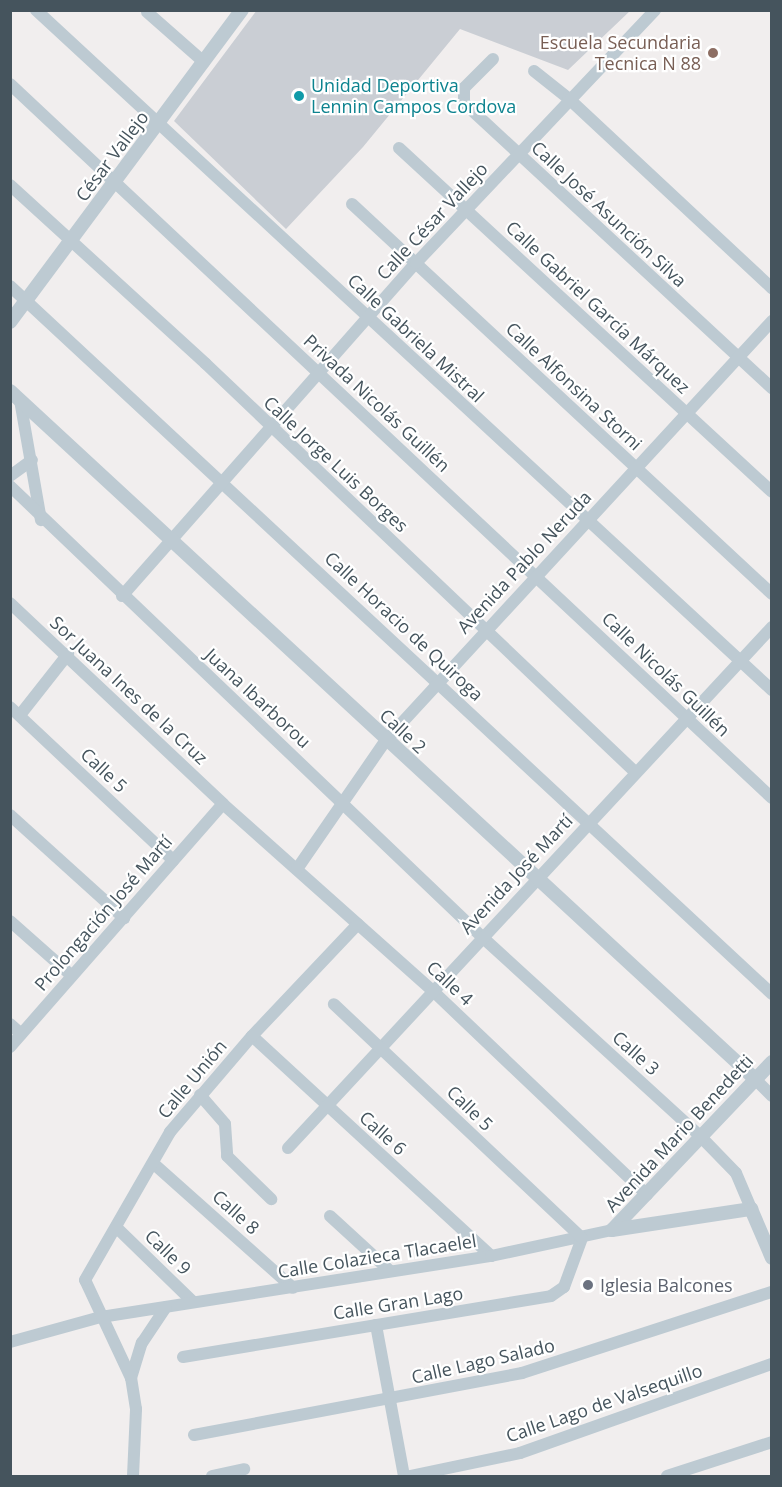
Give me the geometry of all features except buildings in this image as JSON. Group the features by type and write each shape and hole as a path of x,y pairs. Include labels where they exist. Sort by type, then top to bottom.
{"street":[{"name":"Calle Gabriela Mistral","path":"36,10 771,690"},
{"name":"César Vallejo","path":"10,322 72,242 242,10"},
{"name":"Calle César Vallejo","path":"122,596 416,263 519,155 568,98 655,10"},
{"path":"147,12 204,62"},
{"name":"Calle José Asunción Silva","path":"493,59 462,95 464,103 771,388"},
{"path":"534,71 568,98 771,288"},
{"path":"10,84 116,181"},
{"name":"Calle Gabriel García Márquez","path":"399,148 771,492"},
{"name":"Privada Nicolás Guillén","path":"116,181 319,374 536,575"},
{"name":"Calle Jorge Luis Borges","path":"10,185 270,429 487,628 635,772"},
{"name":"Calle Alfonsina Storni","path":"352,204 771,594"},
{"name":"Calle Horacio de Quiroga","path":"10,286 223,481 436,682 590,820 771,994"},
{"name":"Avenida Pablo Neruda","path":"297,869 386,740 436,682 637,470 685,413 771,321"},
{"path":"15,396 32,460 41,520"},
{"name":"Calle 2","path":"15,396 771,1095"},
{"path":"10,476 32,460"},
{"name":"Juana Ibarborou","path":"10,486 41,520 342,801 482,936"},
{"name":"Calle Nicolás Guillén","path":"536,575 685,719 771,798"},
{"name":"Sor Juana Ines de la Cruz","path":"10,603 68,654 223,804"},
{"name":"Avenida José Martí","path":"288,1148 329,1109 482,936 771,627"},
{"path":"15,711 68,654"},
{"name":"Calle 5","path":"15,711 173,860"},
{"name":"Prolongación José Martí","path":"10,1047 223,804"},
{"name":"Calle 4","path":"223,804 434,992 647,1195"},
{"path":"10,815 124,918"},
{"path":"10,921 71,975"},
{"name":"Calle Unión","path":"101,1317 85,1280 154,1164 170,1132 252,1036 358,924"},
{"name":"Calle 3","path":"482,936 701,1137 736,1173 751,1209"},
{"name":"Calle 5","path":"334,1004 582,1238"},
{"path":"10,1024 21,1034"},
{"name":"Calle 6","path":"252,1036 491,1256"},
{"name":"Avenida Mario Benedetti","path":"612,1230 771,1062"},
{"path":"200,1095 225,1124 227,1156 271,1199"},
{"name":"Calle 8","path":"154,1164 293,1288"},
{"path":"751,1209 771,1258"},
{"name":"Calle Colazieca Tlacaelel","path":"10,1342 101,1317 491,1256 612,1230 751,1209"},
{"path":"330,1216 390,1271"},
{"name":"Calle 9","path":"117,1228 193,1302"},
{"name":"Calle Gran Lago","path":"183,1358 560,1293 582,1238"},
{"name":"Calle Lago Salado","path":"194,1435 522,1373 771,1292"},
{"path":"131,1378 142,1343 166,1307"},
{"path":"101,1317 131,1378 136,1430 133,1476"},
{"path":"376,1325 392,1399 404,1476"},
{"name":"Calle Lago de Valsequillo","path":"410,1476 519,1453 771,1364"},
{"path":"667,1476 771,1442"},
{"path":"213,1476 244,1469"}],"place":[{"name":"Escuela Secundaria Tecnica N 88","path":"713,53"},
{"name":"Unidad Deportiva Lennin Campos Cordova","path":"299,96"},
{"name":"Iglesia Balcones","path":"588,1285"}]}
